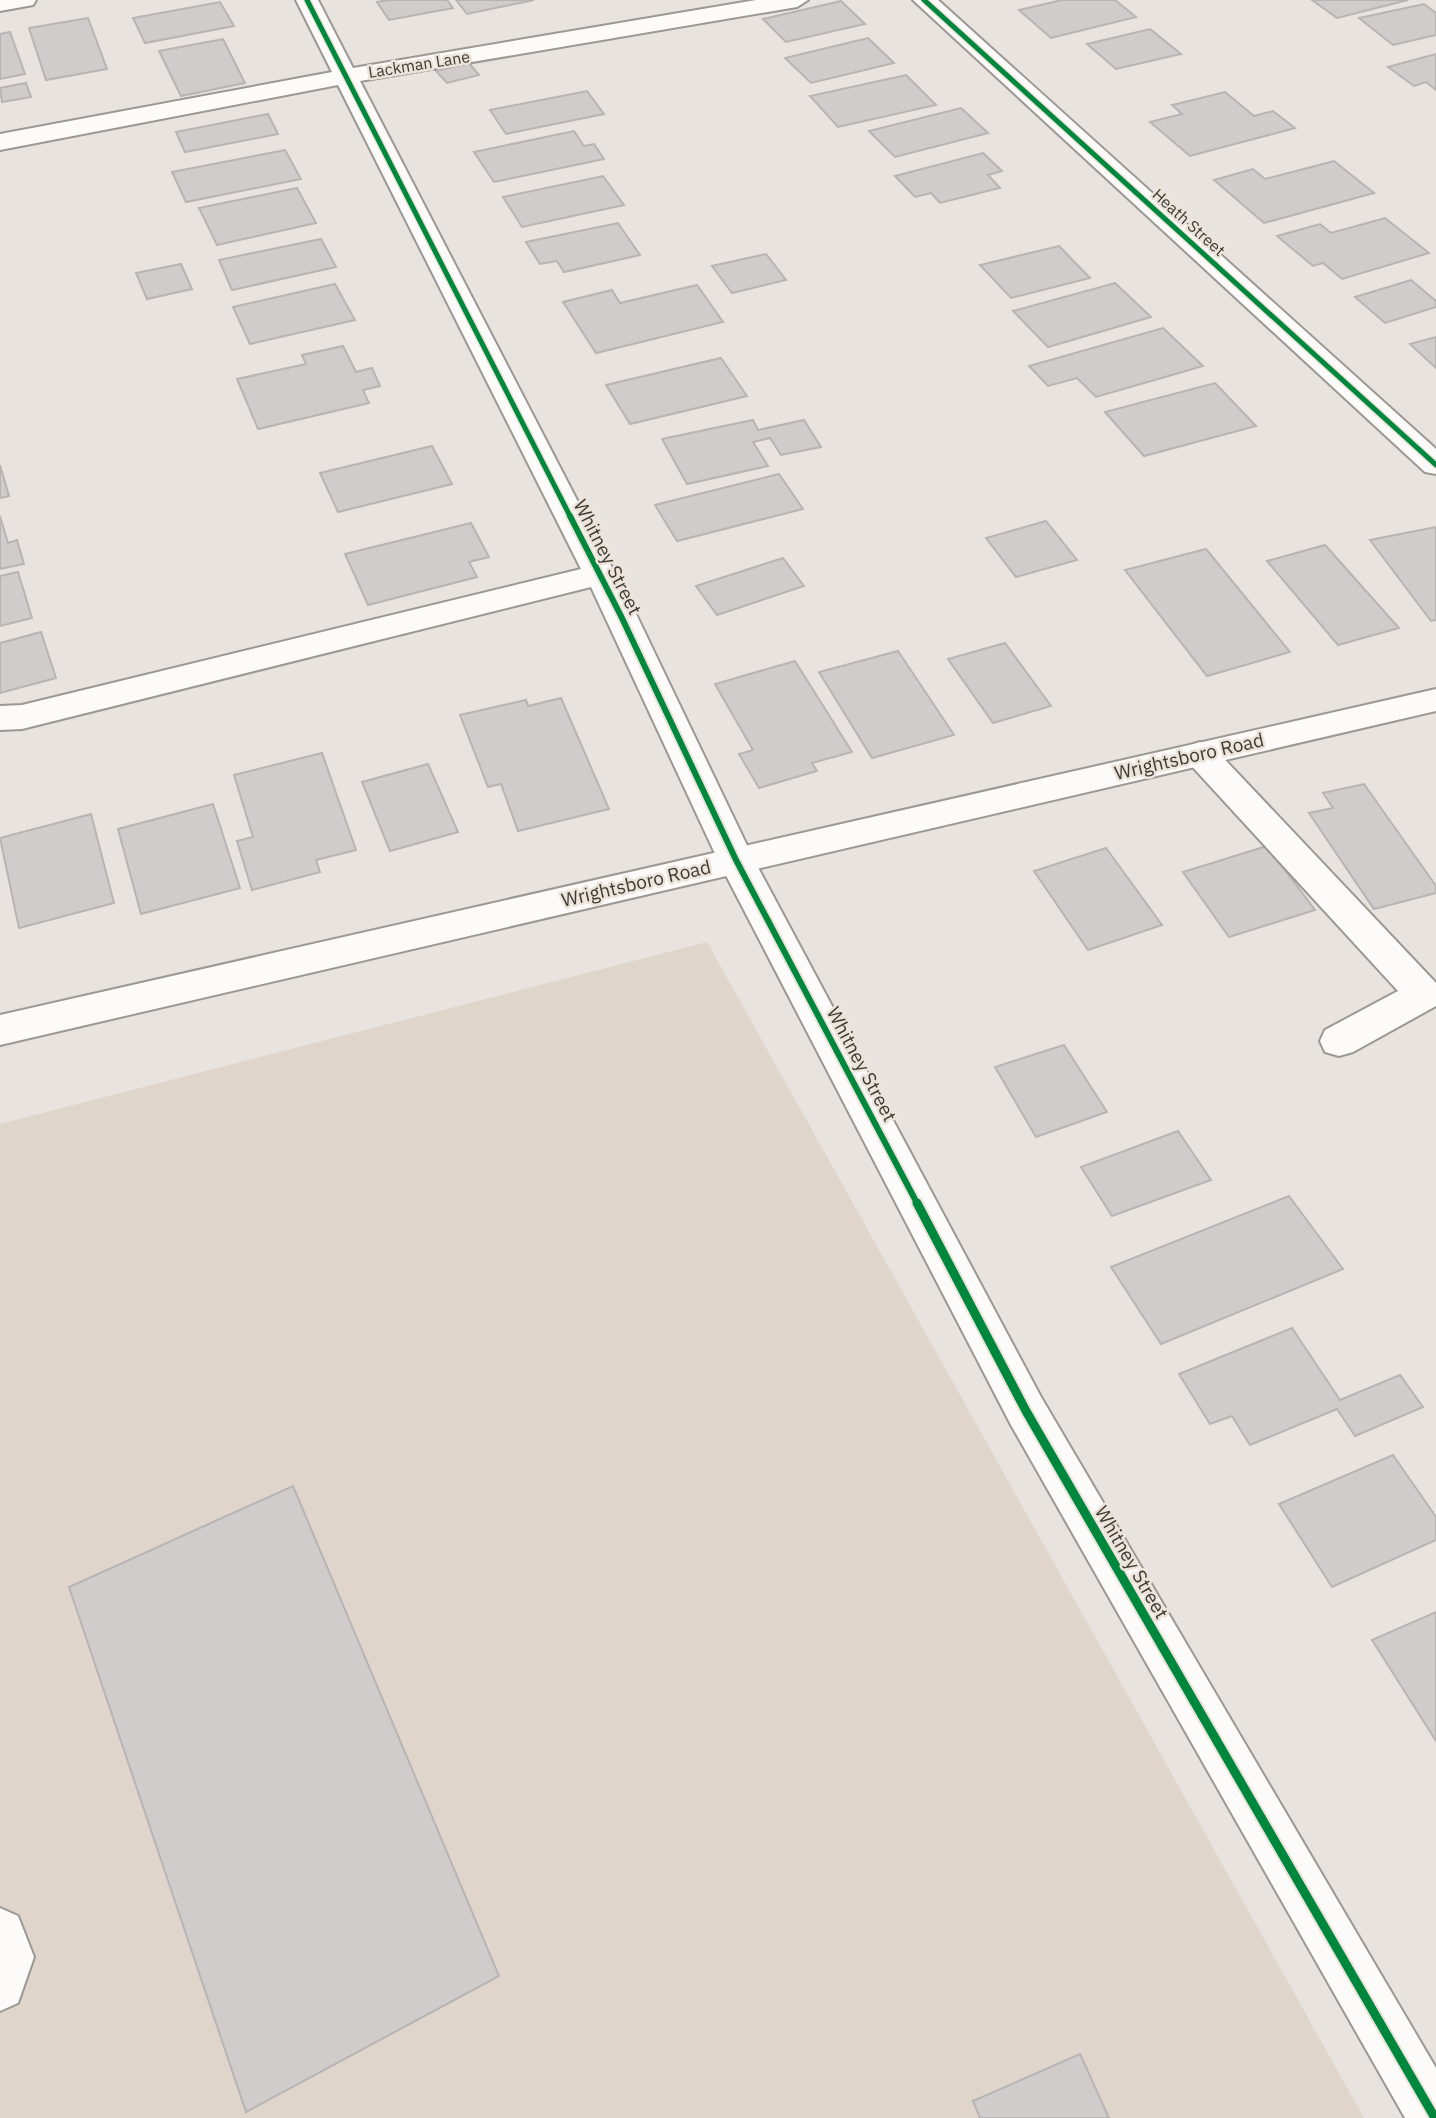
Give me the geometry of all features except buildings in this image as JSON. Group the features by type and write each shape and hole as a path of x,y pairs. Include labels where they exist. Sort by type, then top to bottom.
{"street":[{"path":"0,4 25,0"},
{"name":"Whitney Street","path":"307,0 599,575 736,859 1026,1411 1435,2118"},
{"name":"Lackman Lane","path":"0,142 347,76 797,0"},
{"name":"Heath Street","path":"924,0 1436,465"},
{"path":"1401,433 1436,427"},
{"path":"0,718 22,717 62,708 599,575"},
{"name":"Wrightsboro Road","path":"0,1030 1436,700"},
{"path":"1200,754 1424,995 1339,1041"},
{"path":"0,1934 8,1957 0,1985"}],"shaded area":[{"path":"707,942 1364,2118 0,2118 0,1124"}],"cycle path":[{"path":"307,0 621,616 736,860 1026,1411 1435,2118"},
{"path":"924,0 1436,465"}]}
